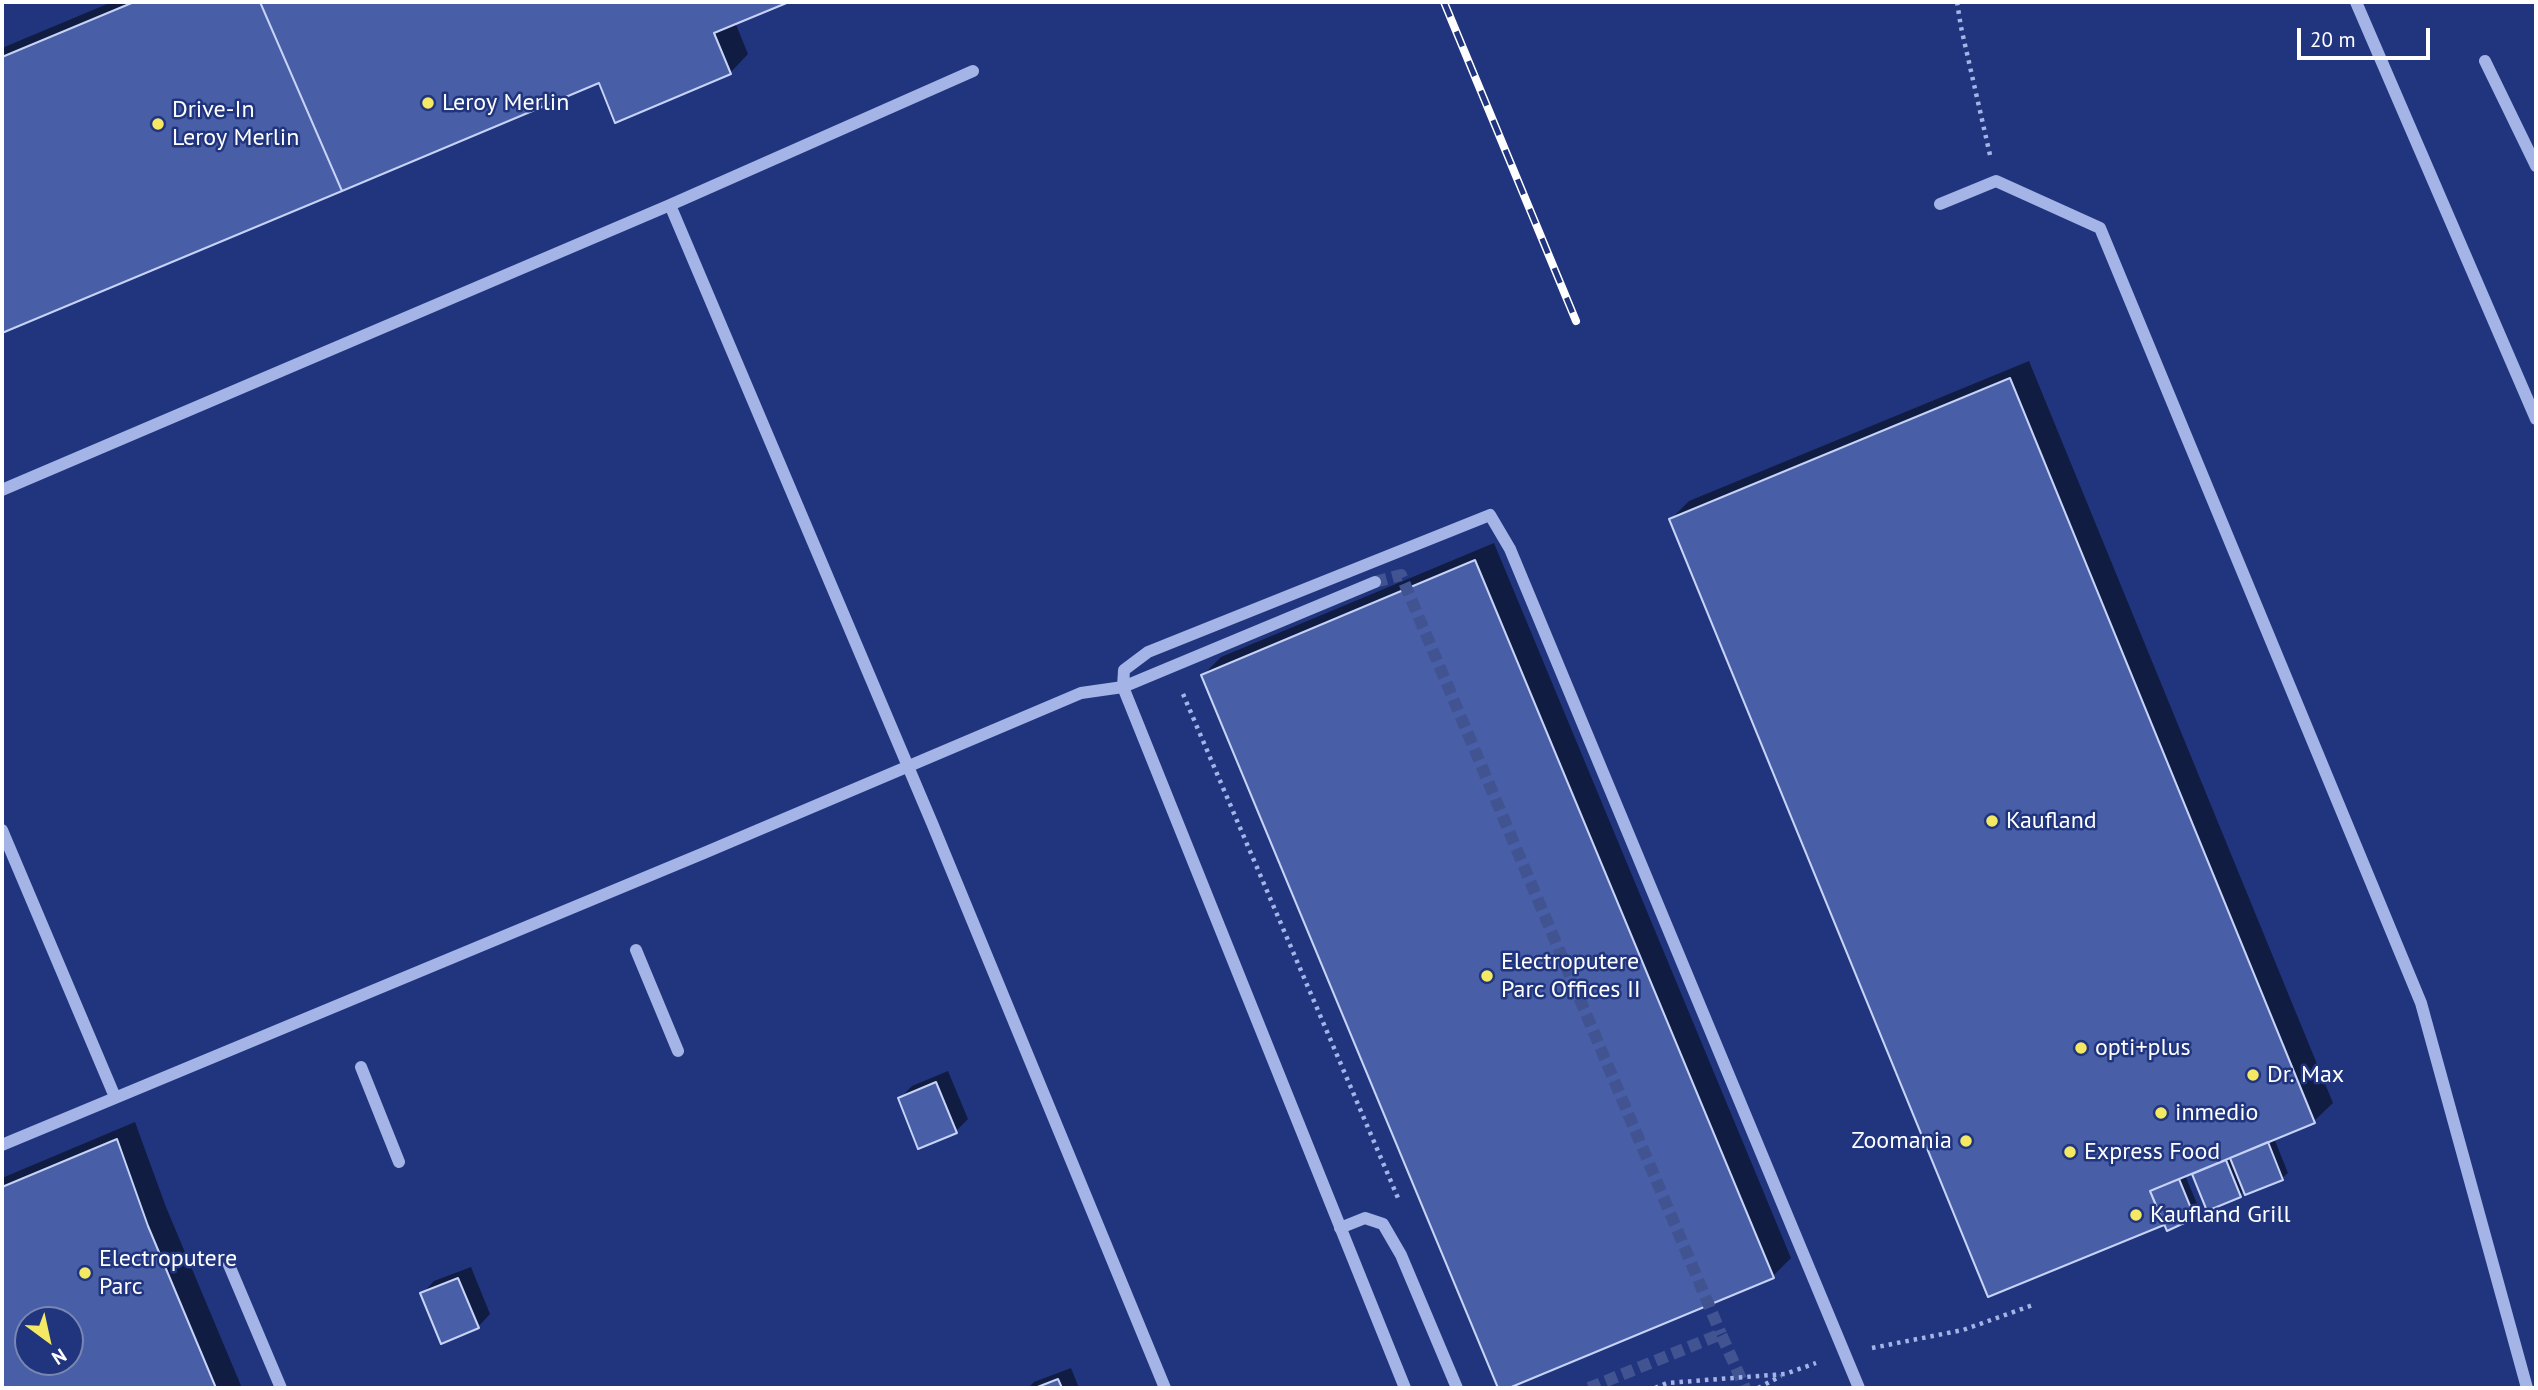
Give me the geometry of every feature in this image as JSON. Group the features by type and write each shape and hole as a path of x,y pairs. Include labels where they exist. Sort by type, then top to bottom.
{"lane":[{"path":"2356,2 2536,419"},
{"path":"2485,61 2536,166"},
{"path":"2,490 670,205 973,71"},
{"path":"1940,204 1996,181 2101,228 2421,1003 2527,1388"},
{"path":"670,205 932,823 1166,1388"},
{"path":"1405,1388 1141,733 1123,687 1124,670 1148,652 1490,515 1515,561 1859,1388"},
{"path":"2,1145 908,768 1081,693 1123,687 1375,582"},
{"path":"2,830 115,1097"},
{"path":"636,950 678,1051"},
{"path":"361,1067 399,1162"},
{"path":"1340,1228 1365,1218 1383,1224 1401,1255 1457,1388"},
{"path":"229,1265 281,1388"}],"path":[{"path":"1957,2 1996,181"},
{"path":"1181,691 1404,1211"},
{"path":"1758,1388 1785,1374"}],"building":[{"name":"Drive-In Leroy Merlin","path":"134,2 260,2 342,191 2,333 2,57"},
{"name":"Leroy Merlin","path":"260,2 789,2 714,33 731,74 615,123 599,83 342,191"},
{"name":"Kaufland","path":"2010,378 2315,1123 2150,1191 2164,1225 1988,1297 1669,519"},
{"name":"Electroputere Parc Offices II","path":"1475,560 1774,1278 1509,1388 1498,1388 1201,675"},
{"path":"936,1082 957,1133 918,1149 898,1098"},
{"name":"Electroputere Parc","path":"117,1139 148,1226 216,1388 2,1388 2,1187"},
{"path":"2268,1142 2283,1180 2245,1195 2230,1158"},
{"path":"2226,1160 2241,1197 2207,1211 2192,1174"},
{"path":"2179,1179 2195,1218 2167,1231 2150,1191"},
{"path":"458,1278 479,1328 441,1344 420,1293"},
{"path":"1058,1379 1062,1388 1035,1388"}],"tunnel":[{"path":"1375,582 1401,575 1721,1334"},
{"path":"1589,1388 1721,1334 1745,1388"}],"railway":[{"path":"1444,2 1576,321"}],"place":[{"name":"Leroy Merlin","path":"428,103"},
{"name":"Drive-In Leroy Merlin","path":"158,124"},
{"name":"Kaufland","path":"1992,821"},
{"name":"Electroputere Parc Offices II","path":"1487,976"},
{"name":"opti+plus","path":"2081,1048"},
{"name":"Dr. Max","path":"2253,1075"},
{"name":"inmedio","path":"2161,1113"},
{"name":"Zoomania","path":"1966,1141"},
{"name":"Express Food","path":"2070,1152"},
{"name":"Kaufland Grill","path":"2136,1215"},
{"name":"Electroputere Parc","path":"85,1273"}]}
